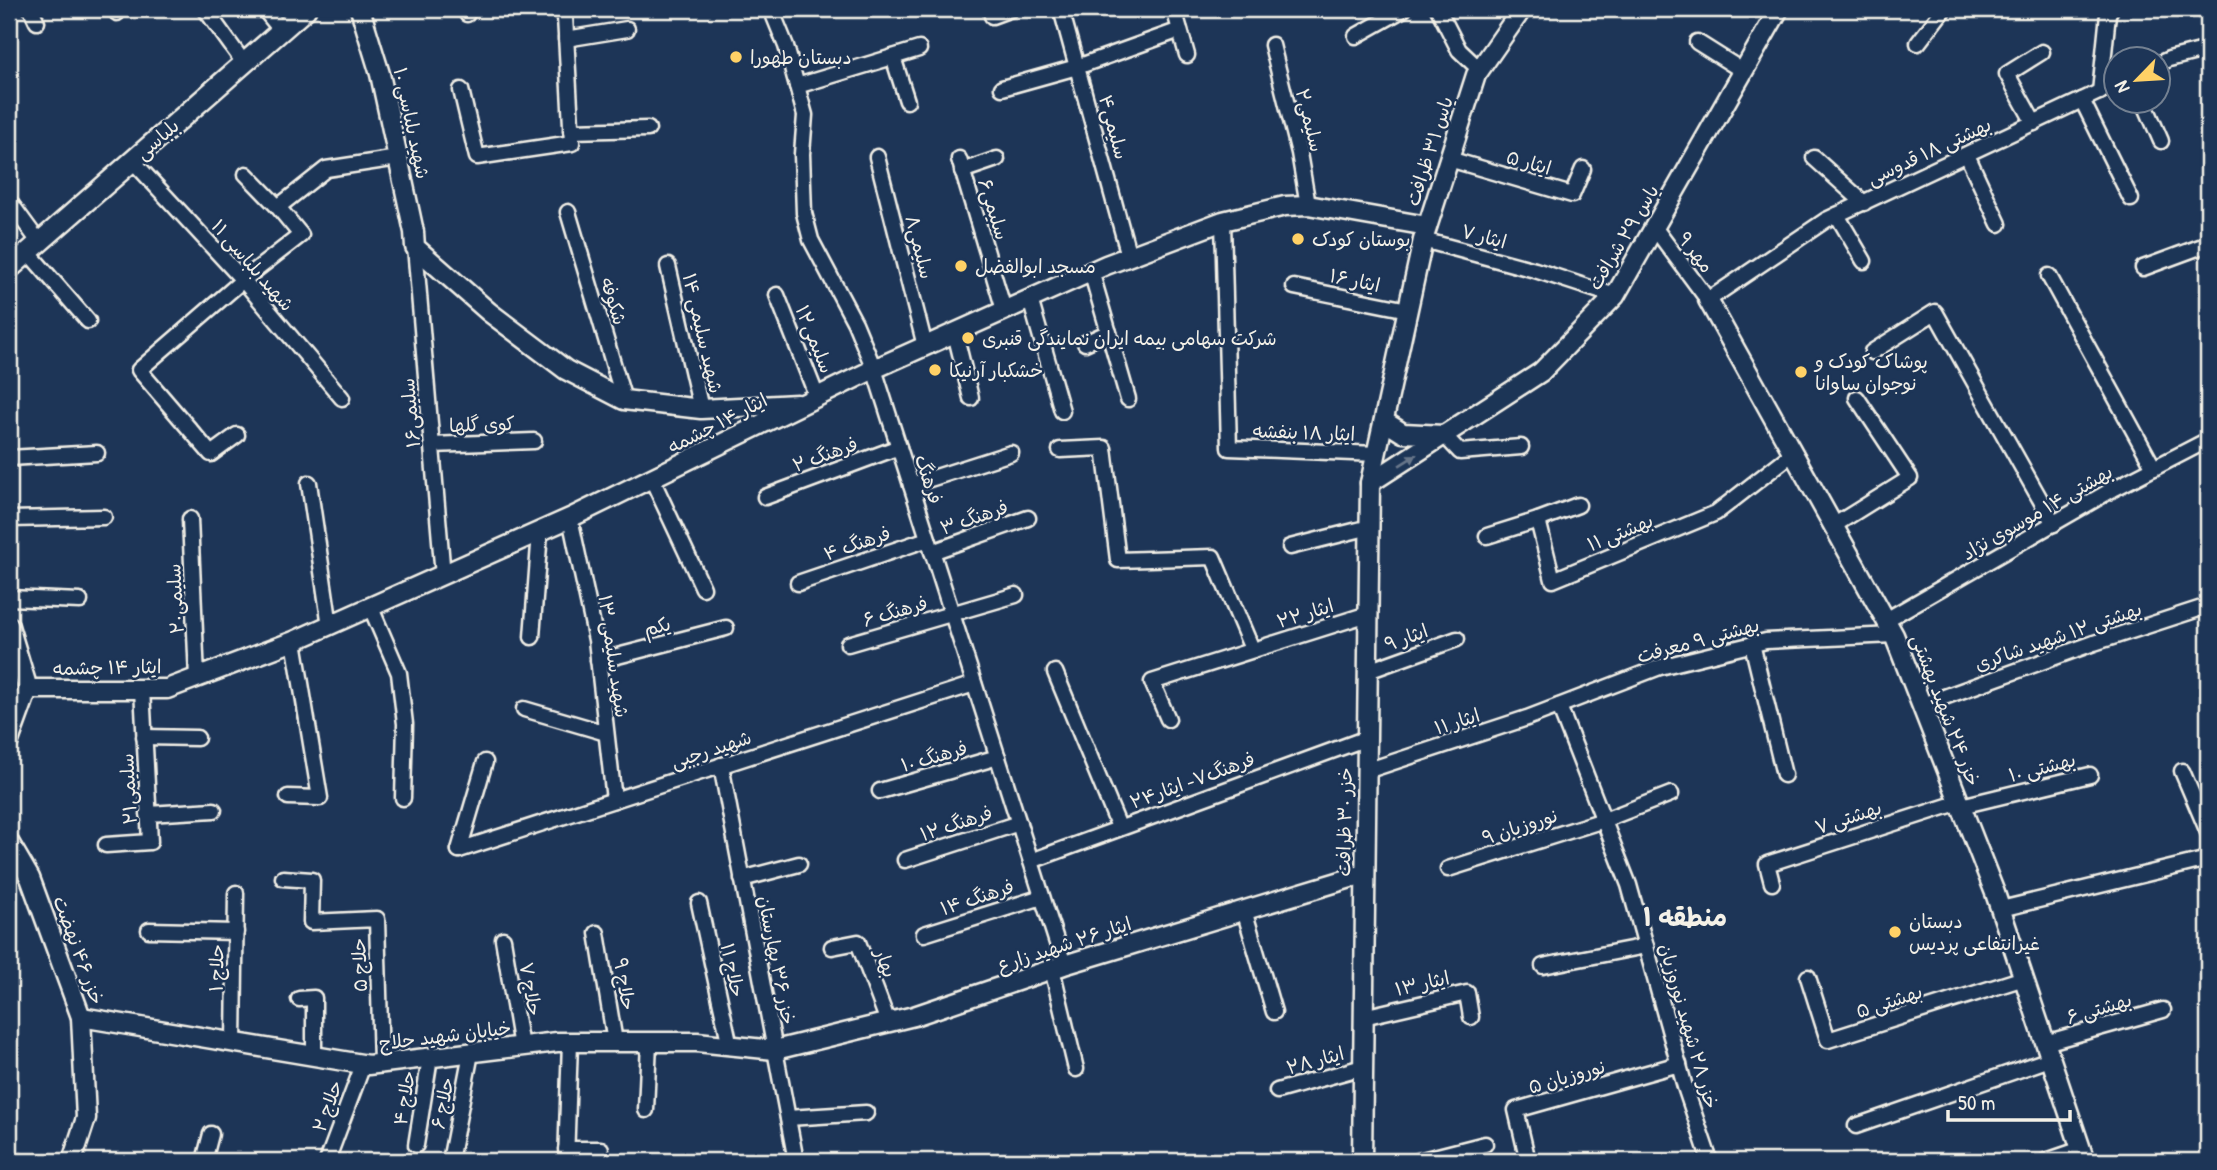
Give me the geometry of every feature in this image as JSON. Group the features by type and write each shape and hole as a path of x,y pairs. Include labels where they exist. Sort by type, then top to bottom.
{"main road":[{"name":"بلباسی","path":"9,269 306,9"}],"street":[{"path":"205,9 244,62"},
{"path":"264,9 281,30"},
{"name":"شهید بلباسی ١٠","path":"360,9 380,74 415,247"},
{"path":"461,90 477,157 572,143 565,17 562,9"},
{"name":"فرهنگ","path":"771,9 786,46 805,115 802,154 803,213 811,240 855,323 874,369 998,757 1042,897 1058,967 1076,1069"},
{"path":"992,16 1011,9"},
{"name":"سلیمی۴","path":"1061,9 1129,256"},
{"path":"1174,9 1187,55"},
{"path":"1356,36 1404,9"},
{"path":"1438,9 1459,50 1479,69"},
{"name":"یاس ۳۱ ظرافت","path":"1370,483 1425,233 1476,75 1522,9"},
{"name":"یاس ۲۹ شرافت","path":"1370,483 1541,372 1615,296 1779,9"},
{"path":"1919,43 1944,9"},
{"path":"2100,92 2108,14 2111,9"},
{"path":"566,39 628,29"},
{"path":"1002,88 1077,67 1180,30"},
{"path":"1697,42 1743,71"},
{"name":"سلیمی۲","path":"1272,45 1300,153 1308,205"},
{"path":"2172,57 2208,48"},
{"path":"797,86 919,49"},
{"path":"2034,123 2007,74 2042,52"},
{"path":"893,57 907,101"},
{"name":"بهشتی ۱۸ قدوسی","path":"1708,300 1826,220 2100,92"},
{"path":"2082,100 2131,199"},
{"path":"2150,116 2161,141"},
{"path":"571,131 648,129"},
{"path":"1967,155 1999,224"},
{"name":"سلیمی۸","path":"877,157 925,346"},
{"path":"278,207 326,169 398,158"},
{"path":"1814,158 1864,203"},
{"name":"سلیمی۶","path":"998,159 961,165 1004,310"},
{"name":"ایثار ۵","path":"1449,159 1572,195 1583,169"},
{"name":"شهید بلباسی ١١","path":"132,160 243,280 342,398"},
{"path":"237,435 211,454 139,370 243,280 301,235 246,174"},
{"path":"9,201 34,247 88,321"},
{"name":"ایثار ۱۴ چشمه","path":"28,689 167,689 294,641 570,518 874,369 1004,310 1091,271 1223,221 1285,206 1308,205 1425,233"},
{"name":"شکوفه","path":"568,212 624,400"},
{"path":"1838,215 1864,261"},
{"name":"ایثار ۱۸ بنفشه","path":"1223,221 1229,448 1377,454"},
{"name":"مهر ۹","path":"1654,227 1708,300"},
{"name":"ایثار ۷","path":"1425,233 1615,296"},
{"path":"2143,268 2208,244"},
{"path":"415,247 489,312 566,370 624,400 701,409 810,400"},
{"name":"سلیمی۱۶","path":"415,247 443,576"},
{"name":"شهید سلیمی ۱۴","path":"668,266 701,409"},
{"path":"1091,271 1128,398"},
{"path":"2049,276 2154,468"},
{"name":"ایثار ۱۶","path":"1294,286 1408,310"},
{"name":"سلیمی۱۲","path":"777,295 810,400"},
{"path":"1030,299 1062,411"},
{"name":"خزر ۲۴ شهید بهشتی","path":"1708,300 1890,628 2001,909 2083,1155"},
{"path":"1872,352 1935,312 2053,524"},
{"path":"1085,343 1109,332"},
{"path":"955,333 971,398"},
{"path":"1833,526 1910,478 1857,398"},
{"path":"1384,421 1403,433 1444,435 1460,452 1521,447"},
{"name":"بهشتی ۱۴ موسوی نژاد","path":"1890,628 2053,524 2208,440"},
{"name":"کوی گلها","path":"432,445 534,441"},
{"name":"فرهنگ ۲","path":"765,496 899,447"},
{"path":"1059,450 1104,448 1118,560 1213,557 1252,649"},
{"path":"9,458 97,453"},
{"path":"911,485 1011,453"},
{"name":"بهشتی ۱۱","path":"1538,520 1553,580 1716,513 1793,453"},
{"path":"652,479 703,589"},
{"path":"309,483 330,625"},
{"name":"خزر ۳۰ ظرافت","path":"1362,1161 1370,483"},
{"path":"1488,536 1578,505"},
{"path":"9,519 104,517"},
{"name":"شهید سلیمی ۱۳","path":"570,518 598,661 614,800"},
{"name":"فرهنگ ۳","path":"930,545 1028,518"},
{"name":"سلیمی۲۰","path":"190,519 197,678"},
{"path":"1290,547 1370,527"},
{"path":"532,637 540,531"},
{"name":"فرهنگ ۴","path":"798,583 930,545"},
{"name":"فرهنگ ۶","path":"848,644 1016,595"},
{"path":"9,598 80,601"},
{"path":"371,608 399,673 405,724 403,798"},
{"name":"بهشتی ۱۲ شهید شاکری","path":"1922,705 2094,643 2206,612"},
{"name":"ایثار ۲۲","path":"1168,719 1152,682 1368,614"},
{"path":"9,626 28,689 9,741"},
{"name":"یکم","path":"598,661 726,628"},
{"name":"بهشتی ۹ معرفت","path":"1559,705 1660,667 1752,644 1890,628"},
{"name":"ایثار ۹","path":"1368,671 1457,639"},
{"path":"288,797 320,798 294,641"},
{"path":"1752,644 1784,775"},
{"path":"1055,672 1119,827"},
{"name":"شهید رجبی","path":"485,762 459,850 974,684"},
{"name":"سلیمی۲۱","path":"106,845 150,842 142,689"},
{"name":"ایثار ۱۱","path":"1366,771 1559,705"},
{"name":"خزر ۲۸ شهید نوروزیان","path":"1559,705 1629,885 1679,1064 1710,1161"},
{"path":"524,709 606,733"},
{"path":"144,737 197,738"},
{"name":"فرهنگ۷- ایثار۲۴","path":"1031,861 1367,738"},
{"name":"فرهنگ ۱۰","path":"880,791 998,757"},
{"name":"خزر ۳۶ بهارستان","path":"721,765 796,1161"},
{"path":"2182,771 2208,832"},
{"name":"بهشتی ۱۰","path":"1960,804 2090,775"},
{"name":"نوروزیان ۹","path":"1448,869 1604,820 1671,794"},
{"name":"بهشتی ۷","path":"1772,883 1767,864 1960,804"},
{"path":"148,814 214,810"},
{"name":"فرهنگ ۱۲","path":"905,860 1019,823"},
{"name":"خزر ۴۶ نهضت","path":"9,842 30,878 81,1017 86,1118 72,1161"},
{"path":"2001,909 2208,859"},
{"path":"742,879 799,864"},
{"name":"ایثار ۲۶ شهید زارع","path":"775,1050 914,1016 1058,967 1364,874"},
{"name":"حلاج ۵","path":"283,878 312,880 311,922 377,919 372,1064"},
{"name":"حلاج ۱","path":"234,1043 236,893"},
{"name":"فرهنگ ۱۴","path":"924,934 1042,897"},
{"name":"حلاج ۱۱","path":"699,903 730,1046"},
{"path":"1244,911 1274,1012"},
{"path":"149,930 236,932"},
{"name":"حلاج ۹","path":"597,933 615,1042"},
{"name":"حلاج ۷","path":"503,939 521,1047"},
{"name":"بهار","path":"832,947 858,942 888,1022"},
{"path":"1543,966 1646,946"},
{"name":"بهشتی ۵","path":"1808,977 1828,1040 2024,978"},
{"name":"ایثار ۱۳","path":"1363,1017 1467,993 1471,1017"},
{"path":"299,999 314,998 314,1056"},
{"name":"بهشتی ۶","path":"1856,1126 2048,1051 2163,1010"},
{"name":"خیابان شهید حلاج","path":"81,1017 372,1064 570,1042 697,1042 775,1050"},
{"path":"570,1042 566,1155 601,1149"},
{"path":"646,1110 649,1042"},
{"name":"حلاج ۶","path":"450,1161 471,1053"},
{"name":"حلاج ۴","path":"416,1145 430,1058"},
{"name":"حلاج ۲","path":"327,1161 372,1064"},
{"name":"نوروزیان ۵","path":"1528,1161 1516,1110 1679,1064"},
{"name":"ایثار ۲۸","path":"1277,1091 1363,1067"},
{"path":"788,1118 866,1113"},
{"path":"204,1161 211,1133"},
{"path":"1418,1161 1485,1144"},
{"path":"2046,1161 2083,1155"},
{"path":"9,1159 19,1161"}],"place":[{"name":"دبستان طهورا","path":"736,57"},
{"name":"بوستان کودک","path":"1298,239"},
{"name":"مسجد ابوالفضل","path":"961,266"},
{"name":"شرکت سهامی بیمه ایران نمایندگی قنبری","path":"968,338"},
{"name":"خشکبار آرنیکا","path":"935,370"},
{"name":"پوشاک کودک و نوجوان ساوانا","path":"1801,372"},
{"name":"دبستان غیرانتفاعی پردیس","path":"1895,932"}],"district":[{"name":"منطقه ۱","path":"1685,916"}]}
